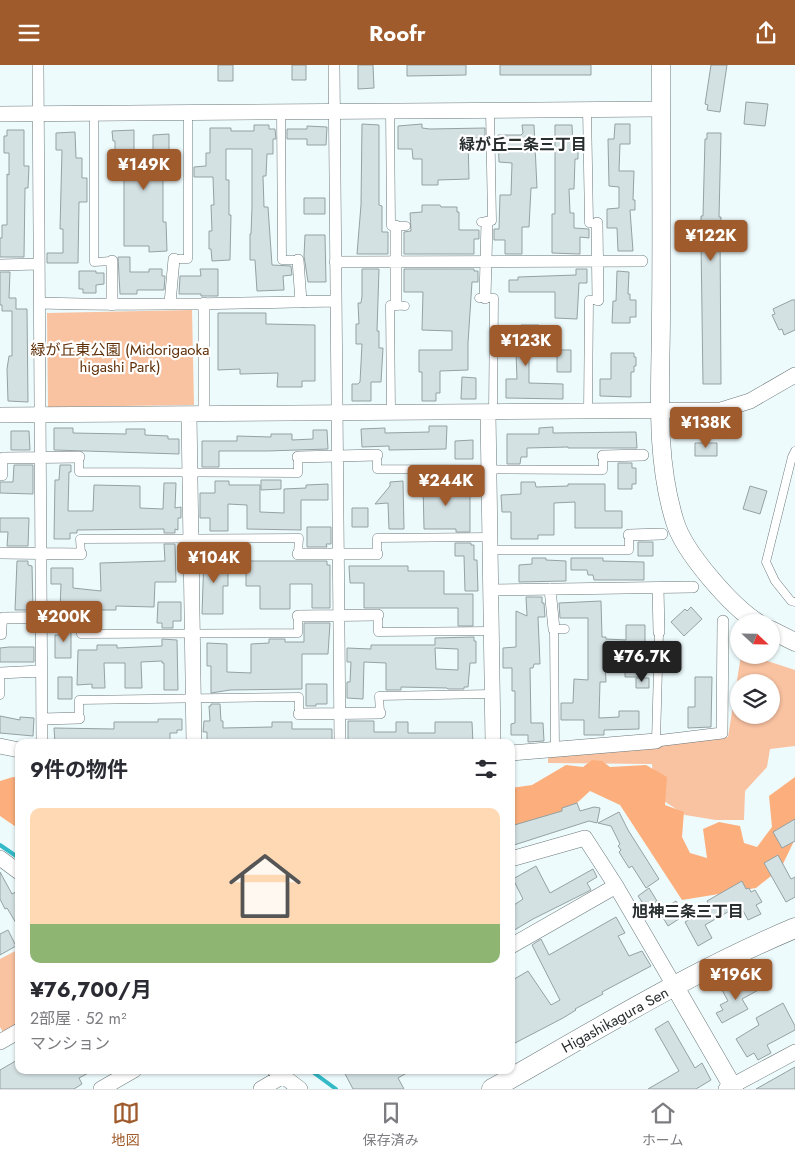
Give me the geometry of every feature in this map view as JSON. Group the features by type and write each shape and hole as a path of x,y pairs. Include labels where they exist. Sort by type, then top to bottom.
{"main road":[{"name":"Higashikagura Sen","path":"492,1089 748,947 795,928"}],"street":[{"path":"38,65 42,739"},
{"path":"334,65 337,616 340,739"},
{"path":"660,65 660,432 667,487 675,524 692,554 708,576 746,614"},
{"path":"0,114 661,109"},
{"path":"482,298 486,261 484,222"},
{"path":"597,223 598,300"},
{"path":"400,305 395,262 401,226"},
{"path":"170,303 174,259"},
{"path":"298,260 301,302"},
{"path":"112,261 112,305"},
{"path":"335,262 642,261"},
{"path":"0,265 39,264"},
{"path":"39,303 112,305 336,301"},
{"path":"204,303 204,413"},
{"path":"0,415 721,411 750,401 795,375"},
{"path":"491,412 489,470 493,739"},
{"path":"189,414 194,739"},
{"path":"298,457 377,455"},
{"path":"603,456 644,455"},
{"path":"3,458 79,457"},
{"path":"629,535 662,534"},
{"path":"0,553 81,554"},
{"path":"298,554 377,554"},
{"path":"490,589 693,587"},
{"path":"658,588 659,632"},
{"path":"550,589 560,629"},
{"path":"298,616 378,615"},
{"path":"3,618 80,617"},
{"path":"515,753 656,741 722,733 723,621"},
{"path":"780,635 795,642"},
{"path":"0,673 41,671"},
{"path":"299,714 380,713"},
{"path":"42,719 79,718"},
{"path":"0,747 15,749"},
{"path":"515,858 585,838 616,886 675,987 730,1088 795,1052"},
{"path":"0,858 15,869"},
{"path":"515,944 616,886"},
{"path":"101,1089 127,1074"},
{"path":"261,1089 278,1074"},
{"path":"280,1074 300,1089"}],"lane":[{"path":"587,109 589,223 597,223"},
{"path":"484,222 492,221 490,110"},
{"path":"281,111 282,260 298,260"},
{"path":"390,111 391,226 401,226"},
{"path":"174,259 188,259 188,112"},
{"path":"94,113 94,262 112,261"},
{"path":"482,298 494,298 491,412"},
{"path":"588,411 589,300 598,300"},
{"path":"390,412 390,305 400,305"},
{"path":"795,451 766,561 775,581 791,601 795,602"},
{"path":"377,455 377,469 489,470 603,470 603,456"},
{"path":"79,457 78,472 190,473 298,473 298,457"},
{"path":"0,476 3,476 3,458"},
{"path":"377,554 377,538 629,551 629,535"},
{"path":"81,554 80,539 298,538 298,554"},
{"path":"378,615 378,632 491,631"},
{"path":"80,617 81,634 298,633 298,616"},
{"path":"0,635 2,635 3,618"},
{"path":"555,750 560,629"},
{"path":"656,741 659,632"},
{"path":"0,673 0,695"},
{"path":"380,713 379,695 492,694"},
{"path":"79,718 79,700 299,697 299,714"}],"green space":[{"name":"緑が丘東公園 (Midorigaoka higashi Park)","path":"192,310 194,405 48,407 47,313"},
{"path":"740,664 777,664 795,670 795,746 770,749 767,767 745,791 744,820 716,820 685,815 655,795 652,764 548,763 548,756 728,737 730,724 780,724 780,674 738,674"},
{"path":"15,951 15,1033 6,1038 0,1027 0,959"}],"shaded area":[{"path":"592,760 602,761 610,767 646,765 667,777 665,805 684,812 682,837 690,853 707,858 703,829 719,822 740,826 744,843 757,847 772,827 769,796 795,777 795,839 781,868 756,888 682,900 620,805 590,791 565,814 515,829 515,787 532,785 566,765 583,767"},
{"path":"15,777 15,826 0,816 0,781"}],"building":[{"path":"218,65 233,65 233,81 218,81"},
{"path":"292,65 306,65 306,80 292,80"},
{"path":"358,65 373,65 374,88 358,89"},
{"path":"407,65 466,65 466,75 407,76"},
{"path":"500,65 591,65 591,75 500,75"},
{"path":"711,65 727,65 720,112 707,110 708,105 705,104"},
{"path":"746,102 768,104 765,126 744,124"},
{"path":"362,124 379,125 379,205 382,206 382,232 388,232 388,254 357,254 361,205"},
{"path":"422,124 422,128 430,129 485,128 485,138 468,138 469,179 438,180 438,185 422,185 422,159 413,159 412,149 398,149 398,126"},
{"path":"615,124 630,124 630,144 620,144 619,171 634,171 633,200 635,200 635,210 630,210 633,251 618,251 617,228 607,228 607,209 619,208 619,187 609,186 608,139 614,139"},
{"path":"254,125 269,125 269,129 275,129 276,139 273,139 273,154 267,154 266,176 263,176 264,207 268,207 272,265 291,266 292,275 283,276 284,290 257,291 255,260 250,260 252,149 226,149 226,180 229,180 229,215 231,215 230,260 212,261 211,249 209,249 209,231 212,231 211,205 214,205 213,177 194,177 194,167 206,166 206,153 210,153 210,128 231,128 231,131 254,131"},
{"path":"522,125 534,125 537,188 531,188 529,227 522,227 522,254 505,254 505,240 494,240 494,229 499,229 500,195 511,195 512,163 499,162 498,135 521,135 523,133"},
{"path":"555,125 572,125 573,149 578,149 578,159 575,159 574,189 569,189 570,213 574,213 574,228 589,229 589,238 580,237 580,254 552,253 552,214 555,214"},
{"path":"307,126 327,127 326,145 307,145 307,139 287,139 287,129 307,129"},
{"path":"7,130 24,130 24,166 29,166 28,188 25,188 24,257 0,257 2,225 7,225 9,153 4,153 4,136 7,136"},
{"path":"134,130 134,153 153,152 153,135 169,134 169,176 163,177 163,222 166,222 167,251 149,252 149,246 124,246 124,175 122,175 121,151 115,151 112,131"},
{"path":"75,132 76,158 82,158 82,178 87,178 87,202 79,202 78,263 47,263 47,253 63,253 63,229 60,229 62,150 56,150 56,133"},
{"path":"707,133 721,133 719,217 721,217 721,384 703,384 701,216 703,216 705,139 707,139"},
{"path":"304,198 325,198 325,214 304,214"},
{"path":"422,205 457,207 457,212 459,212 459,230 479,230 479,239 474,239 474,254 404,254 404,232 411,231 410,213 422,212"},
{"path":"305,235 325,235 326,282 308,282 304,256"},
{"path":"118,257 130,257 130,272 149,272 149,269 162,269 162,276 165,276 164,290 137,290 137,294 120,294"},
{"path":"200,269 218,269 218,296 179,294 180,276 201,276"},
{"path":"362,269 379,269 377,331 379,331 379,348 383,348 381,382 371,382 371,401 352,401 352,384 360,382 362,344 356,344 356,324 359,324 358,303 361,303 362,296"},
{"path":"404,269 474,269 474,271 478,271 478,282 472,282 468,370 440,371 440,393 436,393 436,401 422,401 422,372 419,372 419,350 452,350 452,331 422,330 423,292 404,292"},
{"path":"576,269 587,269 587,283 579,283 577,319 555,318 555,292 509,292 509,280 518,280 518,277 576,275"},
{"path":"79,271 104,273 104,284 96,285 96,293 83,293 83,289 79,289"},
{"path":"617,271 629,272 628,294 630,294 630,300 636,300 636,317 630,317 630,323 612,323 613,301 616,301"},
{"path":"0,272 10,272 9,298 16,298 16,309 27,309 28,402 8,401 7,369 9,356 12,356 12,311 2,311 2,305 0,305"},
{"path":"795,300 795,330 784,335 782,329 779,330 772,315 775,314 773,309"},
{"path":"218,313 266,313 266,324 315,325 315,381 302,381 302,387 277,387 278,373 240,374 240,369 218,370"},
{"path":"521,325 539,325 538,346 529,346 529,383 563,384 563,399 506,398 506,379 517,379 516,353 499,353 499,334 521,335"},
{"path":"557,350 571,350 571,372 557,372"},
{"path":"611,353 634,353 634,357 636,357 634,372 631,372 631,397 600,396 600,379 611,379"},
{"path":"462,377 476,378 476,399 461,399"},
{"path":"429,426 447,426 446,449 389,450 389,446 362,447 361,429 385,428 385,433 429,432"},
{"path":"553,427 553,433 636,432 637,448 527,448 527,457 521,457 520,464 507,464 507,434 539,434 539,428"},
{"path":"54,428 73,428 73,433 126,434 126,429 145,429 145,435 168,436 168,439 179,439 179,454 54,450"},
{"path":"313,430 327,430 328,449 219,451 219,467 202,467 202,441 237,441 237,436 271,437 271,434 292,434 292,440 313,439"},
{"path":"11,431 29,431 30,450 11,450"},
{"path":"473,440 473,459 455,459 455,441"},
{"path":"695,443 717,443 717,456 695,456"},
{"path":"618,463 632,463 632,468 636,468 636,484 632,484 632,489 618,489"},
{"path":"14,465 33,465 33,494 0,493 0,482 13,482"},
{"path":"60,465 71,465 71,472 69,472 68,511 93,511 94,485 140,486 140,508 163,509 164,483 176,483 175,508 181,507 181,518 178,518 178,530 175,529 175,533 164,533 164,529 77,530 77,533 70,533 70,539 54,539 55,480 59,480"},
{"path":"261,480 281,480 281,489 261,490"},
{"path":"215,481 229,481 229,485 260,485 260,512 284,513 284,489 306,488 306,485 328,484 328,500 301,500 301,530 247,529 247,505 228,504 228,531 210,531 210,518 200,518 200,493 215,493"},
{"path":"403,481 404,529 389,529 388,503 375,504 390,486 390,482"},
{"path":"464,482 464,496 470,496 470,532 456,532 456,529 424,529 423,483"},
{"path":"521,482 535,482 536,487 568,486 568,484 605,484 605,511 622,511 622,528 575,528 575,502 554,503 554,535 538,535 538,539 511,539 511,512 502,512 501,495 521,494"},
{"path":"750,486 767,491 760,514 743,509"},
{"path":"352,508 368,508 368,527 352,527"},
{"path":"0,518 29,518 28,546 7,546 8,532 0,532"},
{"path":"307,527 331,527 331,544 326,544 327,547 307,547"},
{"path":"638,542 653,542 653,556 638,556"},
{"path":"455,543 471,543 471,545 474,545 474,560 477,560 478,591 465,591 464,556 455,556"},
{"path":"164,544 175,544 176,582 155,582 154,607 116,606 116,610 60,610 61,584 51,584 51,568 73,568 73,588 101,591 100,563 165,561"},
{"path":"204,555 219,555 219,561 228,561 228,586 223,586 223,614 202,614"},
{"path":"532,558 566,561 566,581 519,582 519,565 532,564"},
{"path":"571,558 603,558 603,561 644,562 644,580 594,580 593,575 588,575 587,570 571,570"},
{"path":"17,561 28,561 28,565 32,566 33,610 15,610"},
{"path":"246,561 327,561 327,565 330,565 330,608 312,608 312,584 290,584 290,609 260,609 260,586 246,586"},
{"path":"349,566 408,566 408,571 444,571 444,594 473,594 473,626 458,626 458,608 364,608 364,583 350,583"},
{"path":"526,597 542,597 542,603 544,603 545,617 538,617 540,664 534,664 533,668 530,668 531,723 543,723 544,741 528,742 528,735 511,735 511,724 515,723 515,691 512,691 512,668 503,668 503,648 516,647 516,611 527,616"},
{"path":"601,601 602,637 626,640 626,625 645,625 645,647 642,647 643,677 625,677 625,660 605,660 606,682 600,682 599,718 619,717 619,711 639,711 639,729 604,730 604,735 584,735 584,720 561,720 561,703 573,703 574,679 588,680 588,618 560,618 559,603"},
{"path":"158,602 181,602 181,621 173,621 173,628 162,628 162,623 157,623"},
{"path":"691,607 702,619 684,636 671,622 685,609 687,611"},
{"path":"304,623 330,623 328,654 302,654 302,689 230,690 211,693 211,666 207,666 207,643 227,644 227,672 251,673 251,644 269,643 269,639 285,639 285,642 304,642"},
{"path":"60,625 71,625 71,658 55,658 55,635 60,635"},
{"path":"474,637 474,641 476,641 476,663 470,663 468,687 464,687 464,689 448,689 401,687 401,690 386,690 386,663 364,662 363,699 347,698 347,682 350,682 351,662 347,662 347,648 371,649 371,645 435,645 435,638","holes":["435,648 458,649 458,670 436,669"]},
{"path":"162,639 177,640 178,690 164,690 164,663 162,661 141,662 142,688 125,688 125,663 104,663 105,688 92,688 92,684 77,685 78,650 97,650 97,645 117,645 117,648 162,646"},
{"path":"34,647 34,662 0,662 0,648"},
{"path":"58,677 72,677 72,699 58,699"},
{"path":"695,677 712,677 711,727 688,728 688,707 695,707"},
{"path":"636,678 649,678 649,688 636,688"},
{"path":"306,684 327,684 327,704 306,706"},
{"path":"211,704 220,704 223,728 272,727 272,722 292,722 292,729 332,729 332,739 207,739 207,732 203,732 204,721 210,721 209,706"},
{"path":"0,716 20,720 20,717 34,718 33,736 0,733"},
{"path":"158,719 182,719 182,730 177,730 177,733 170,733 170,739 55,739 54,728 114,729 114,722 158,722"},
{"path":"348,721 374,721 374,732 396,732 396,722 408,722 408,733 435,733 435,722 472,722 473,739 348,739"},
{"path":"577,803 580,811 594,807 600,808 597,823 589,821 515,845 515,825 562,811 562,808"},
{"path":"619,812 659,879 646,888 632,866 629,868 619,852 621,850 618,846 620,844 611,826 598,823"},
{"path":"795,819 795,841 782,848 773,832"},
{"path":"778,855 791,879 795,877 795,897 786,902 764,863"},
{"path":"536,866 550,893 593,869 597,877 587,883 591,890 515,930 515,904 523,899 515,883 515,878"},
{"path":"0,872 12,894 15,892 15,921 0,899"},
{"path":"742,881 746,889 749,888 751,892 755,890 762,902 756,905 761,914 748,920 740,905 705,925 712,938 698,946 685,922 704,911 702,907 708,903 707,901"},
{"path":"649,888 657,901 646,908 638,896"},
{"path":"676,901 685,915 668,926 659,911"},
{"path":"616,917 625,933 618,936 629,956 642,951 651,966 602,992 603,994 575,1009 563,1018 515,1043 515,979 528,971 551,1005 560,1000 532,945 541,939 549,955"},
{"path":"8,930 15,947 0,955 0,934"},
{"path":"757,980 762,988 742,999 748,1009 722,1023 716,1013 723,1010 720,1005 728,1001 722,990 734,983 738,991"},
{"path":"783,1003 795,1026 795,1030 767,1045 771,1053 758,1060 754,1053 747,1057 736,1039 759,1025 756,1018"},
{"path":"668,1021 695,1068 702,1063 711,1080 696,1089 648,1089 679,1071 655,1029"},
{"path":"15,1061 15,1074 86,1074 79,1078 82,1084 74,1089 0,1089 0,1070"},
{"path":"795,1067 795,1089 756,1089"},
{"path":"345,1074 405,1074 398,1078 404,1089 353,1089"}],"waterway":[{"path":"0,845 15,855"},
{"path":"315,1074 336,1089"}],"district":[{"name":"緑が丘二条三丁目","path":"523,144"},
{"name":"旭神三条三丁目","path":"688,911"}]}
